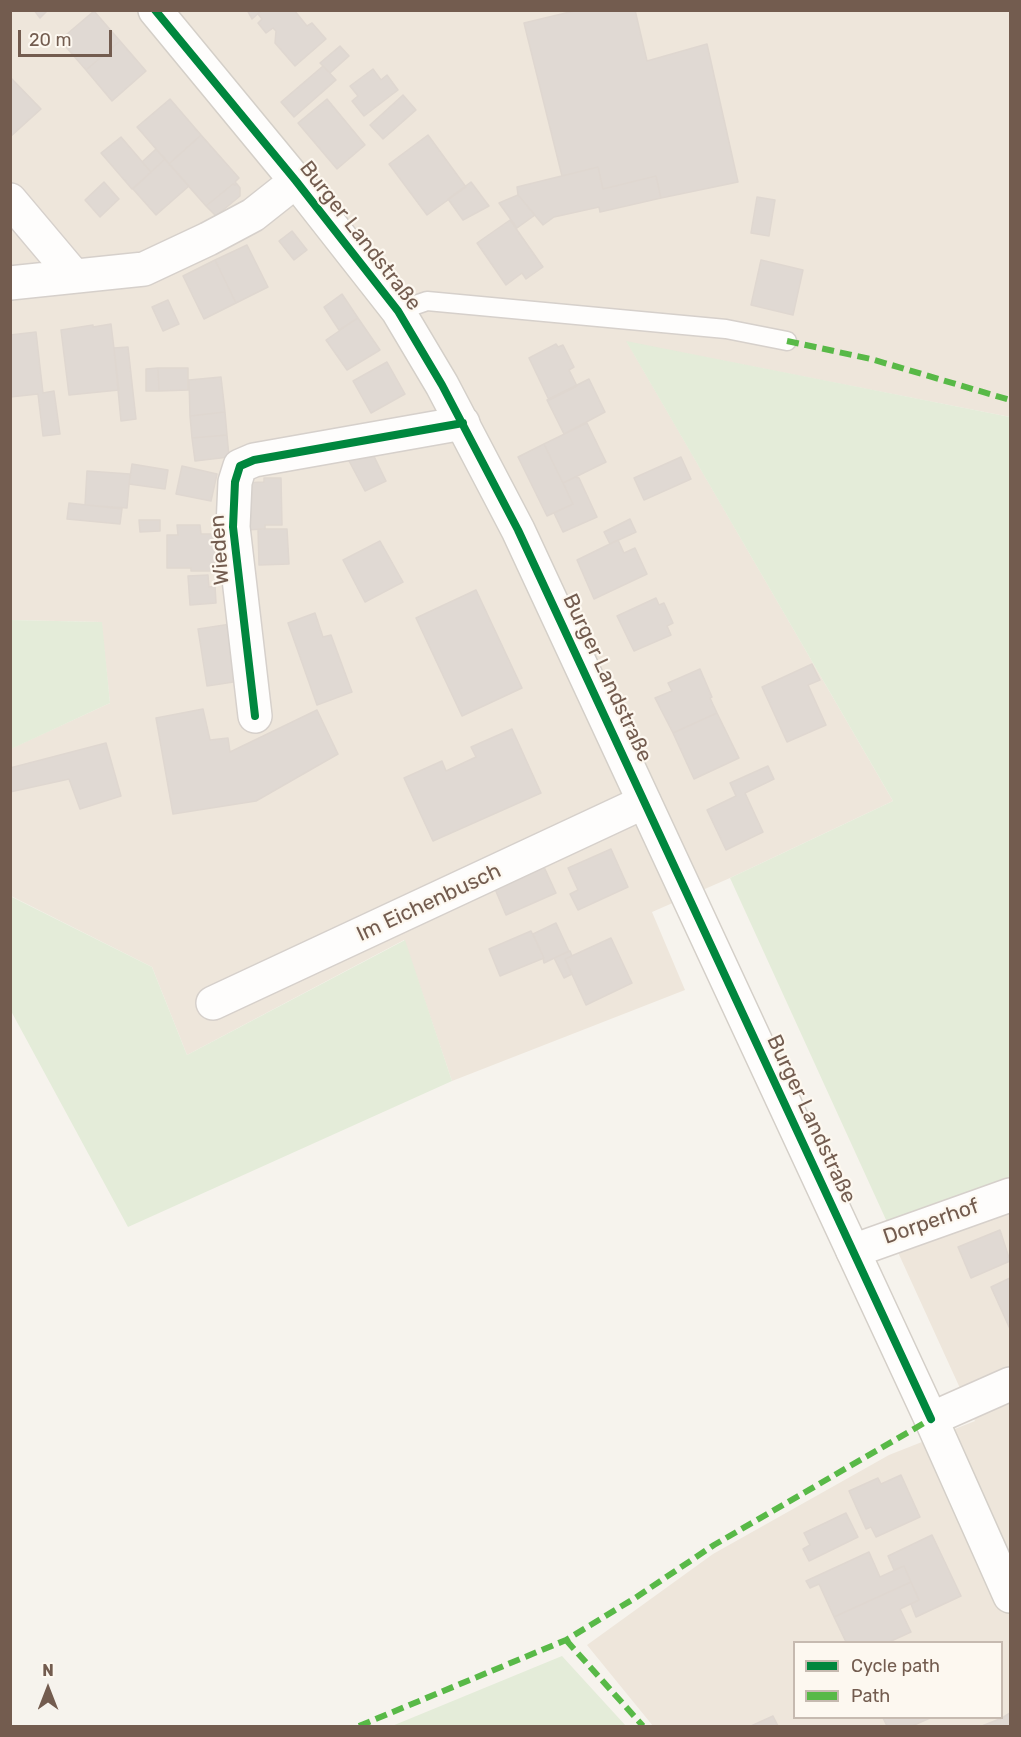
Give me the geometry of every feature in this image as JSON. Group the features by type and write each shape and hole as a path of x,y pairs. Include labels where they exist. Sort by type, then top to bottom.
{"main road":[{"name":"Burger Landstraße","path":"155,10 296,181 398,311 463,423 518,530 1011,1596"},
{"path":"10,283 144,269 253,215 296,181"},
{"path":"10,200 74,276"},
{"name":"Wieden","path":"255,716 233,527 235,482 240,466 254,460 463,423"},
{"name":"Im Eichenbusch","path":"213,1003 644,802"},
{"name":"Dorperhof","path":"853,1251 1011,1195"},
{"path":"931,1419 1011,1383"}],"lane":[{"name":"Burger Landstraße","path":"398,311 427,301 726,329 787,341"}],"shaded area":[{"path":"11,11 1010,11 1010,417 627,342 893,801 652,912 685,990 452,1081 404,940 187,1055 152,967 11,896 10,749 110,703 101,622 11,620"},
{"path":"1010,1210 1010,1726 653,1726 587,1645 713,1554 889,1455 975,1421 896,1248"}],"green space":[{"path":"626,341 1010,417 1010,1180 887,1222 730,878 893,801"},
{"path":"11,620 102,622 110,703 11,749"},
{"path":"10,896 152,967 187,1055 405,940 452,1081 128,1227 11,1011"},
{"path":"562,1656 626,1726 392,1726"}],"building":[{"path":"34,10 48,10 40,18"},
{"path":"247,10 262,10 252,19"},
{"path":"262,10 294,10 307,26 312,23 326,39 295,66 275,43 276,31 273,28 266,33 258,23 262,19 258,14"},
{"path":"578,10 635,10 647,61 707,44 738,182 661,198 656,176 603,189 598,167 562,176 524,23"},
{"path":"94,11 120,41 86,70 60,40"},
{"path":"120,41 146,71 112,101 86,70"},
{"path":"340,46 349,56 330,73 320,63"},
{"path":"323,66 336,80 294,117 281,102"},
{"path":"373,69 381,80 387,75 398,90 364,116 352,101 358,96 350,86"},
{"path":"10,77 41,109 10,137"},
{"path":"403,95 416,110 383,139 370,125"},
{"path":"170,99 201,135 169,164 137,127"},
{"path":"327,99 365,145 337,169 298,123"},
{"path":"201,135 239,178 235,182 237,184 233,184 206,206 169,164"},
{"path":"428,135 466,187 427,215 389,164"},
{"path":"121,137 151,172 132,189 101,153"},
{"path":"156,149 165,159 151,172 142,162"},
{"path":"165,159 189,186 156,215 133,189"},
{"path":"598,167 603,189 656,176 661,198 600,212 599,207 554,217 543,225 518,195 517,187"},
{"path":"104,182 119,199 100,217 85,200"},
{"path":"471,182 489,206 463,220 448,199"},
{"path":"233,184 237,184 240,188 240,196 216,216 206,206"},
{"path":"518,195 535,215 517,228 499,203"},
{"path":"757,197 775,200 769,236 751,233"},
{"path":"510,220 543,267 526,279 522,273 506,285 477,243"},
{"path":"292,231 307,250 294,260 279,241"},
{"path":"247,245 268,287 236,303 215,260"},
{"path":"215,260 236,303 204,319 183,276"},
{"path":"761,260 803,270 793,315 751,305"},
{"path":"342,294 358,318 339,330 324,307"},
{"path":"168,300 179,324 163,331 152,307"},
{"path":"358,318 380,350 347,370 326,340"},
{"path":"111,324 119,390 69,395 61,330"},
{"path":"36,332 43,393 54,391 60,434 43,436 38,394 10,397 10,335"},
{"path":"556,344 558,347 563,345 574,367 569,370 577,386 549,400 529,358"},
{"path":"128,347 136,419 121,421 114,348"},
{"path":"387,362 405,394 371,413 353,381"},
{"path":"158,368 188,368 188,390 159,391"},
{"path":"158,368 159,391 146,391 146,369"},
{"path":"221,377 225,412 190,416 189,380"},
{"path":"589,379 605,412 564,434 547,400"},
{"path":"225,412 227,435 192,438 190,416"},
{"path":"587,423 606,462 563,483 544,444"},
{"path":"227,435 229,457 195,461 192,438"},
{"path":"544,444 573,504 547,516 518,457"},
{"path":"370,448 386,481 365,491 348,459"},
{"path":"681,457 691,479 644,500 634,478"},
{"path":"132,464 168,470 165,489 129,484"},
{"path":"182,466 217,474 211,501 176,494"},
{"path":"87,471 130,474 127,508 85,505"},
{"path":"575,477 579,478 597,517 563,532 554,513 573,504 563,483"},
{"path":"264,478 281,478 282,525 265,525 265,529 244,530 242,483 264,482"},
{"path":"69,503 122,509 120,524 67,519"},
{"path":"630,519 636,532 610,544 604,532"},
{"path":"139,520 160,520 160,531 140,532"},
{"path":"177,525 200,525 201,534 215,534 215,571 167,568 167,535 178,535"},
{"path":"258,529 287,529 289,564 259,565"},
{"path":"618,540 624,553 635,548 647,574 594,599 577,560"},
{"path":"380,541 403,582 365,602 343,560"},
{"path":"208,575 209,587 215,586 216,603 190,605 188,576"},
{"path":"476,590 522,688 462,716 416,618"},
{"path":"656,598 659,605 664,603 673,623 667,626 671,635 634,651 617,616"},
{"path":"315,613 323,637 331,635 352,692 317,705 288,623"},
{"path":"231,624 240,681 207,686 198,629"},
{"path":"812,664 820,680 808,685 826,725 787,742 762,687"},
{"path":"700,669 717,713 673,733 655,698 672,691 668,683"},
{"path":"203,709 210,740 228,738 230,752 317,710 338,754 256,801 173,814 156,718"},
{"path":"717,713 739,758 694,779 673,733"},
{"path":"512,729 541,793 433,841 404,778 442,761 446,771 476,757 471,747"},
{"path":"106,743 121,796 80,809 69,779 10,792 10,768"},
{"path":"768,766 774,779 745,793 763,832 726,850 707,810 736,796 730,783"},
{"path":"611,849 628,887 578,910 570,894 578,890 568,868"},
{"path":"544,867 556,893 506,915 495,889"},
{"path":"556,923 569,951 544,963 533,934"},
{"path":"531,931 544,958 500,976 489,949"},
{"path":"611,938 632,983 586,1005 565,959"},
{"path":"570,951 572,956 565,959 572,974 564,978 554,958"},
{"path":"1000,1230 1010,1261 971,1278 958,1247"},
{"path":"1010,1278 1010,1329 991,1287"},
{"path":"901,1475 920,1517 876,1537 871,1527 866,1529 849,1491 878,1478 881,1484"},
{"path":"846,1513 858,1537 809,1561 803,1549 810,1545 804,1533"},
{"path":"932,1535 961,1596 916,1617 911,1604 919,1600 904,1566 894,1570 888,1556"},
{"path":"869,1552 880,1577 904,1566 911,1582 834,1617 819,1584 810,1588 806,1581"},
{"path":"911,1582 919,1600 900,1609 911,1632 891,1641 846,1641 834,1617"},
{"path":"1010,1713 1010,1726 982,1726 1003,1719"},
{"path":"773,1716 778,1726 751,1726"},
{"path":"884,1719 928,1719 912,1726 887,1726"}],"marked path":[{"path":"787,341 871,359 1010,400"},
{"path":"359,1726 566,1640 635,1598 714,1545 931,1419"},
{"path":"566,1640 643,1726"}],"cycle path":[{"path":"155,10 296,181 398,311 442,385 518,530 931,1419"},
{"path":"255,716 233,527 235,482 240,466 254,460 463,423"}]}
